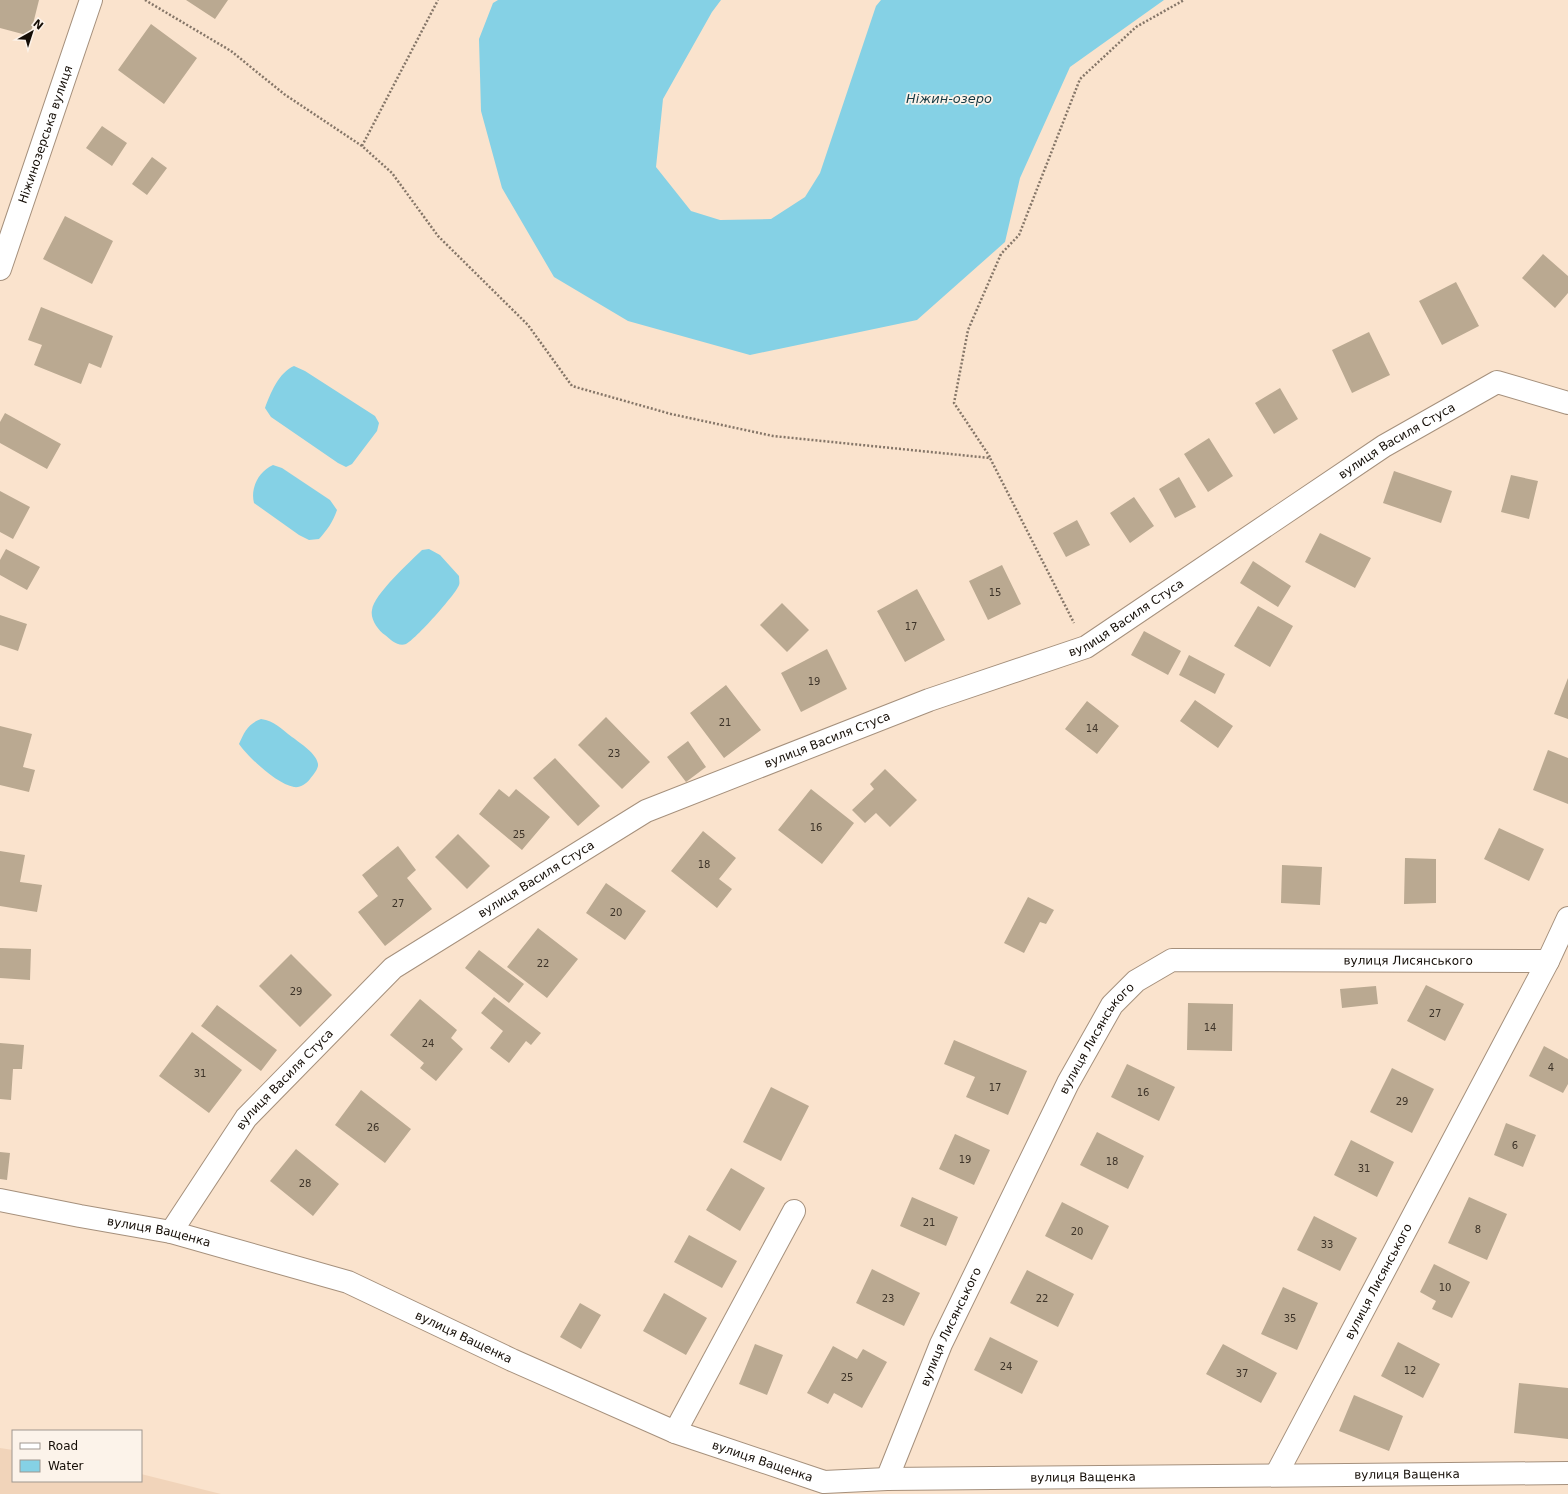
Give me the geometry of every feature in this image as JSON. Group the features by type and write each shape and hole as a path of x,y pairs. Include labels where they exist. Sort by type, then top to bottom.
{"street":[{"name":"Ніжинозерська вулиця","path":"0,269 91,0"},
{"name":"вулиця Василя Стуса","path":"171,1232 246,1118 393,968 646,811 929,700 1086,646 1384,446 1497,382 1568,403"},
{"name":"вулиця Лисянського","path":"1276,1475 1548,961 1568,918"},
{"name":"вулиця Лисянського","path":"887,1479 940,1344 1068,1084 1112,1005 1136,980 1172,960 1548,961"},
{"name":"вулиця Ващенка","path":"0,1200 171,1232 348,1282 512,1360 676,1432 824,1482 887,1479 1568,1473"},
{"path":"676,1432 794,1212"}],"path":[{"path":"145,0 231,51 284,94 362,146 392,173 438,236 528,325 572,386 671,414 772,436 990,458"},
{"path":"362,146 438,0"},
{"path":"1086,646 990,458 954,403 968,330 1001,254 1019,235 1080,79 1136,27 1184,0"}],"shaded area":[{"path":"0,1448 12,1450 12,1482 142,1482 142,1474 221,1494 0,1494"}],"water":[{"name":"Ніжин-озеро","path":"498,0 721,0 712,12 663,99 656,167 691,211 720,220 771,219 805,197 820,173 876,6 881,0 1164,0 1070,67 1020,178 1005,242 917,320 750,355 628,321 554,277 502,188 481,111 479,39 493,3"},
{"path":"294,366 305,371 375,416 379,423 377,431 352,464 346,467 338,463 271,417 265,408 272,390 280,378"},
{"path":"273,465 282,468 330,500 337,510 330,526 319,539 309,540 299,535 254,503 253,492 257,481 264,471"},
{"path":"429,549 440,555 459,576 459,584 443,607 426,626 411,641 400,645 382,633 373,621 372,610 374,603 393,578 422,550"},
{"path":"261,719 278,726 304,746 315,758 318,766 316,772 305,784 294,787 280,781 256,763 239,744 247,728"}],"building":[{"path":"0,0 39,0 30,36 0,28"},
{"path":"186,0 228,0 215,19"},
{"path":"151,24 197,58 164,104 118,70"},
{"path":"102,126 127,143 112,166 86,148"},
{"path":"152,157 167,168 147,195 132,184"},
{"path":"65,216 113,241 92,284 43,259"},
{"path":"1543,254 1568,276 1568,293 1555,308 1522,278"},
{"path":"1456,282 1479,326 1442,345 1419,301"},
{"path":"41,307 113,336 101,368 89,363 81,384 34,365 42,345 28,340"},
{"path":"1369,332 1390,375 1352,393 1332,350"},
{"path":"1280,388 1298,419 1274,434 1255,403"},
{"path":"5,413 61,444 47,469 0,443 0,422"},
{"path":"1209,438 1233,476 1208,492 1184,454"},
{"path":"1394,471 1452,491 1441,523 1383,503"},
{"path":"1511,475 1538,481 1529,519 1501,512"},
{"path":"1179,477 1196,507 1175,518 1159,489"},
{"path":"0,491 30,507 13,539 0,532"},
{"path":"1134,497 1154,526 1130,543 1110,513"},
{"path":"1077,520 1090,545 1066,557 1053,533"},
{"path":"1320,533 1371,558 1355,588 1305,562"},
{"path":"6,549 40,567 27,590 0,575 0,560"},
{"path":"1253,561 1291,586 1278,607 1240,583"},
{"path":"1002,565 1021,604 988,620 969,581"},
{"path":"917,589 945,640 905,662 877,611"},
{"path":"782,603 809,630 787,652 760,625"},
{"path":"1258,606 1293,626 1270,667 1234,646"},
{"path":"0,615 27,624 18,651 0,645"},
{"path":"1144,631 1181,651 1168,675 1131,655"},
{"path":"827,649 847,689 801,712 781,673"},
{"path":"1189,655 1225,674 1215,694 1179,675"},
{"path":"1568,678 1568,719 1554,714"},
{"path":"726,685 761,730 724,758 690,713"},
{"path":"1195,700 1233,726 1218,748 1180,721"},
{"path":"1087,701 1119,726 1097,754 1065,729"},
{"path":"606,717 650,762 622,789 578,745"},
{"path":"0,726 32,734 23,767 35,770 29,792 0,785"},
{"path":"688,741 706,767 686,782 667,757"},
{"path":"1548,750 1568,758 1568,804 1533,790"},
{"path":"555,758 600,806 578,826 533,778"},
{"path":"885,769 917,800 890,827 876,813 865,823 852,810 874,789 870,784"},
{"path":"499,789 509,797 516,789 550,817 522,850 479,814"},
{"path":"811,789 854,823 822,864 778,830"},
{"path":"1499,828 1544,849 1529,881 1484,859"},
{"path":"703,831 736,858 719,879 732,889 717,908 671,871"},
{"path":"458,834 490,866 467,889 435,857"},
{"path":"398,846 416,870 407,878 432,909 385,946 358,912 378,896 362,875"},
{"path":"0,851 25,855 20,882 42,885 37,912 0,906"},
{"path":"1405,858 1436,859 1436,903 1404,904"},
{"path":"1282,865 1322,867 1320,905 1281,903"},
{"path":"606,883 646,911 625,940 586,913"},
{"path":"1028,897 1054,910 1046,924 1040,922 1024,953 1004,943"},
{"path":"538,928 578,959 547,998 507,967"},
{"path":"0,948 31,949 30,980 0,978"},
{"path":"479,950 524,984 509,1003 465,968"},
{"path":"291,954 332,995 300,1027 259,986"},
{"path":"1426,985 1464,1004 1445,1041 1407,1021"},
{"path":"1376,986 1378,1004 1342,1008 1340,989"},
{"path":"494,997 541,1033 531,1045 526,1041 509,1063 490,1048 503,1031 481,1013"},
{"path":"420,999 457,1030 451,1038 463,1049 436,1081 420,1068 424,1063 390,1035"},
{"path":"1188,1003 1233,1004 1232,1051 1187,1050"},
{"path":"217,1005 277,1050 261,1071 201,1026"},
{"path":"192,1032 242,1070 209,1113 159,1076"},
{"path":"954,1040 1027,1071 1008,1115 966,1097 975,1077 944,1064"},
{"path":"0,1043 24,1045 22,1069 13,1069 11,1100 0,1099"},
{"path":"1544,1046 1568,1059 1568,1084 1563,1093 1529,1076"},
{"path":"1127,1064 1175,1087 1159,1121 1111,1097"},
{"path":"1392,1068 1434,1089 1412,1133 1370,1112"},
{"path":"771,1087 809,1106 781,1161 743,1142"},
{"path":"361,1090 411,1129 385,1163 335,1125"},
{"path":"1506,1123 1536,1135 1523,1167 1494,1155"},
{"path":"1097,1132 1144,1156 1128,1189 1080,1165"},
{"path":"955,1134 990,1150 974,1185 939,1169"},
{"path":"1351,1140 1394,1162 1377,1197 1334,1175"},
{"path":"296,1149 339,1184 313,1216 270,1181"},
{"path":"0,1152 10,1153 7,1180 0,1179"},
{"path":"731,1168 765,1188 740,1231 706,1210"},
{"path":"912,1197 958,1217 946,1246 900,1226"},
{"path":"1469,1197 1507,1214 1487,1260 1448,1243"},
{"path":"1062,1202 1109,1226 1092,1260 1045,1236"},
{"path":"1314,1216 1357,1238 1340,1271 1297,1250"},
{"path":"689,1235 737,1261 722,1288 674,1262"},
{"path":"1434,1264 1470,1282 1452,1318 1432,1309 1436,1301 1420,1292"},
{"path":"872,1269 920,1293 904,1326 856,1303"},
{"path":"1027,1270 1074,1294 1058,1327 1010,1303"},
{"path":"1283,1287 1318,1303 1297,1350 1261,1334"},
{"path":"664,1293 707,1318 686,1355 643,1331"},
{"path":"580,1303 601,1315 581,1349 560,1337"},
{"path":"990,1337 1038,1361 1022,1394 974,1370"},
{"path":"1398,1342 1440,1364 1423,1398 1381,1376"},
{"path":"755,1344 783,1355 767,1395 739,1384"},
{"path":"1223,1344 1277,1373 1261,1403 1206,1374"},
{"path":"833,1346 857,1359 863,1349 887,1362 862,1408 834,1393 828,1404 807,1393"},
{"path":"1519,1383 1568,1388 1568,1439 1514,1433"},
{"path":"1354,1395 1403,1416 1389,1451 1339,1431"}]}
